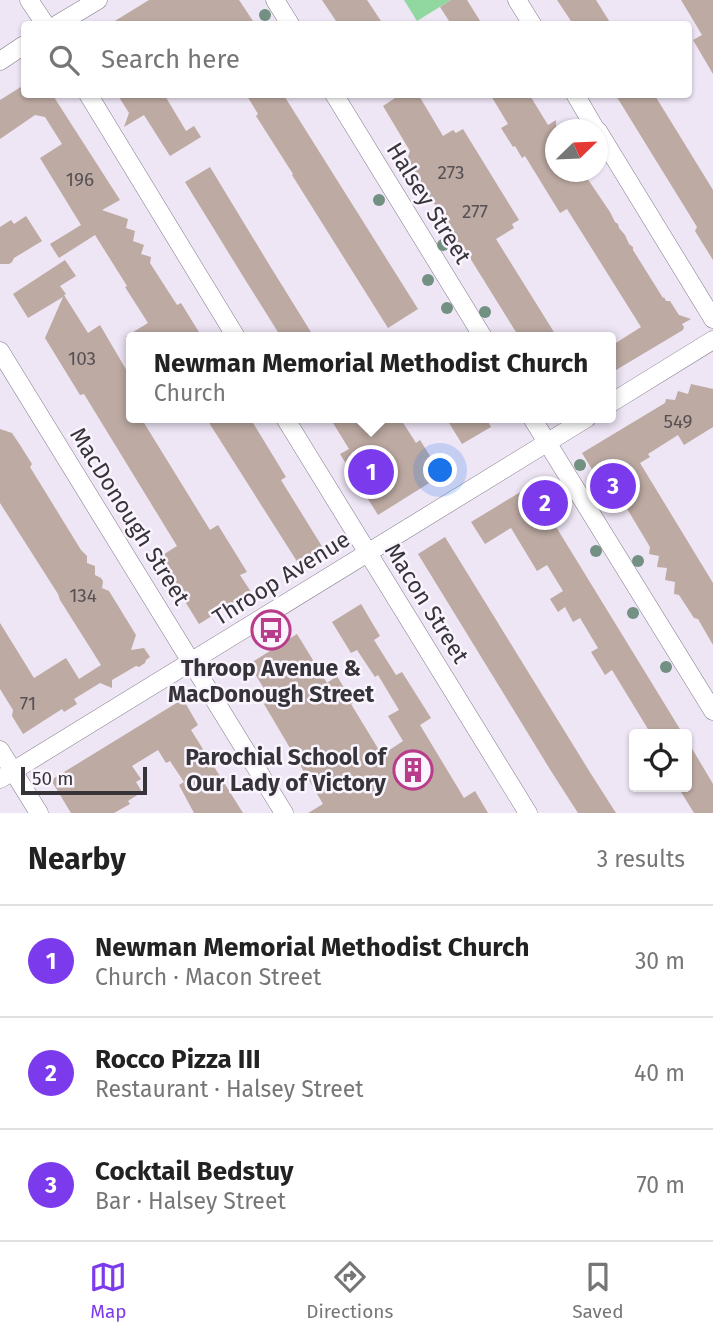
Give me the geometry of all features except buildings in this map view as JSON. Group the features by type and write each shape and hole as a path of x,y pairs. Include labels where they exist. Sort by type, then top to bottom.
{"street":[{"path":"29,0 43,21"},
{"path":"63,21 98,0"},
{"path":"275,0 288,21"},
{"path":"517,0 530,21"},
{"path":"0,61 21,48"},
{"path":"90,98 233,332"},
{"name":"Halsey Street","path":"336,98 480,332"},
{"path":"577,98 590,119"},
{"path":"608,148 713,319"},
{"path":"616,400 713,340"},
{"name":"MacDonough Street","path":"0,351 284,813"},
{"name":"Macon Street","path":"288,423 528,813"},
{"path":"535,423 713,711"},
{"name":"Throop Avenue","path":"6,775 579,423"},
{"path":"0,750 6,775 39,813"}],"green space":[{"path":"404,0 451,0 417,21"}],"place":[{"name":"Newman Memorial Methodist Church","path":"371,472"},
{"name":"Cocktail Bedstuy","path":"613,486"},
{"name":"Rocco Pizza III","path":"545,503"},
{"name":"Throop Avenue & MacDonough Street","path":"271,630"},
{"name":"Parochial School of Our Lady of Victory","path":"413,770"}]}
